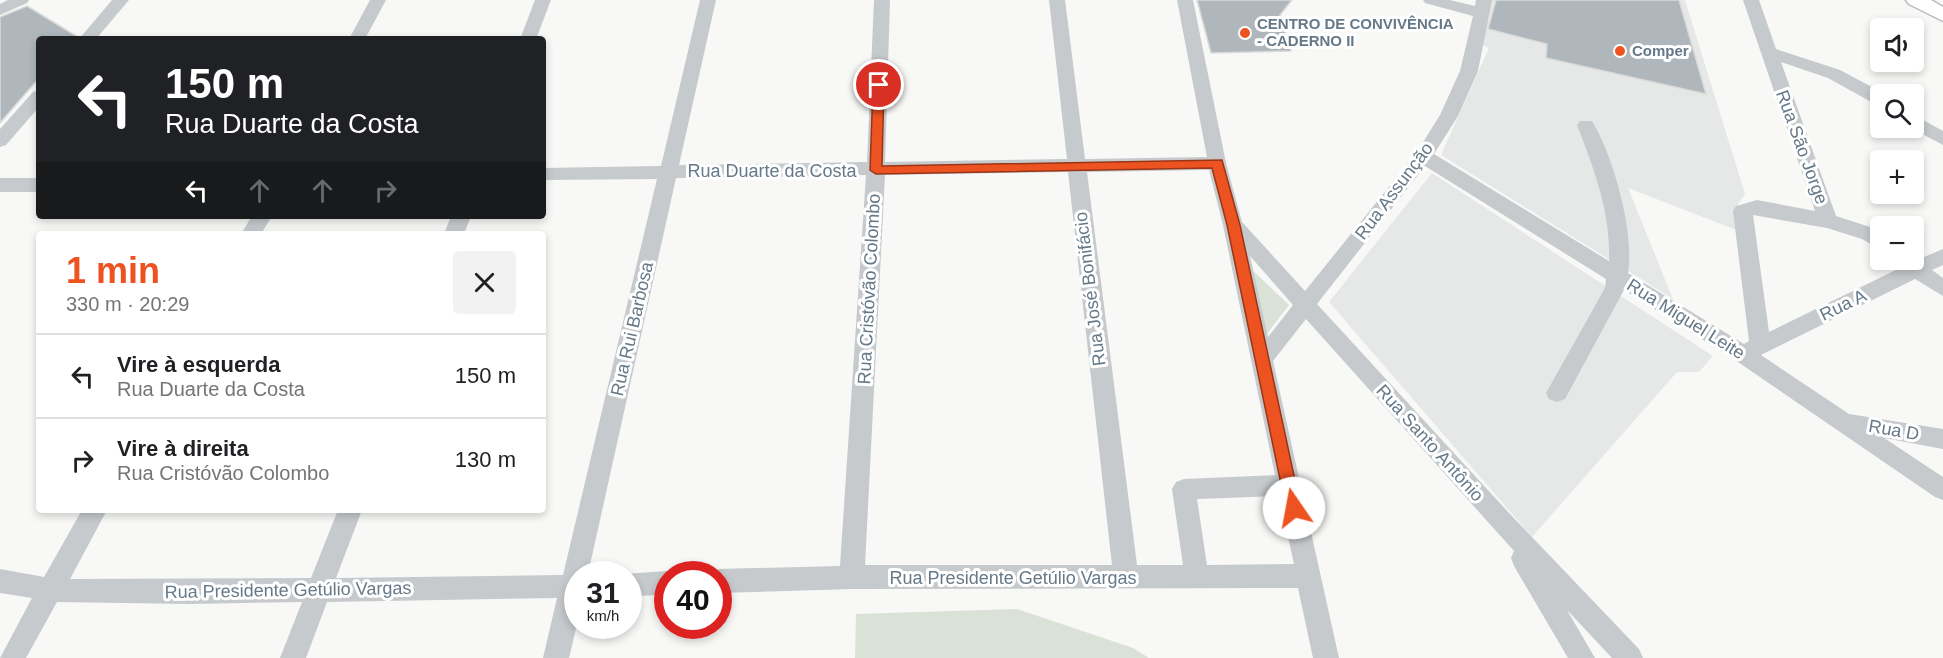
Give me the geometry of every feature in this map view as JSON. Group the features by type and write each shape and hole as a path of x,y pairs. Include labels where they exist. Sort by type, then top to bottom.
{"main road":[{"path":"1916,0 1943,15"}],"street":[{"path":"0,10 21,0"},
{"path":"90,36 121,0"},
{"path":"359,36 378,0"},
{"path":"529,36 543,0"},
{"name":"Rua Rui Barbosa","path":"581,561 708,0"},
{"name":"Rua Cristóvão Colombo","path":"852,577 876,170 882,0"},
{"name":"Rua José Bonifácio","path":"1057,0 1075,166 1126,578"},
{"path":"1185,0 1217,163 1233,225 1326,658"},
{"path":"1431,0 1483,6"},
{"name":"Rua São Jorge","path":"1751,0 1828,220"},
{"name":"Rua Assunção","path":"1262,359 1423,156 1449,116 1468,71 1483,6"},
{"path":"1768,52 1834,74 1870,94"},
{"path":"0,141 36,99"},
{"path":"1557,393 1615,288 1618,277 1619,221 1613,196 1586,125"},
{"path":"1924,127 1943,139"},
{"name":"Rua Miguel Leite","path":"1423,156 1618,277 1752,349 1845,421 1943,490"},
{"name":"Rua Duarte da Costa","path":"546,174 1217,163"},
{"path":"0,185 36,184"},
{"name":"Rua São Jorge","path":"1752,349 1743,210 1757,207 1828,220"},
{"path":"1828,220 1870,235"},
{"name":"Rua Santo Antônio","path":"1233,225 1307,304 1501,521 1630,658"},
{"name":"Rua A","path":"1924,261 1943,256"},
{"name":"Rua A","path":"1752,349 1899,270"},
{"path":"1918,270 1943,288"},
{"name":"Rua D","path":"1845,421 1943,439"},
{"path":"1197,578 1184,489 1289,486"},
{"path":"12,658 93,513"},
{"path":"293,658 349,513"},
{"path":"1501,521 1582,658"},
{"name":"Rua Presidente Getúlio Vargas","path":"732,581 852,577 1308,576"},
{"name":"Rua Presidente Getúlio Vargas","path":"0,581 50,590 190,592 564,586"},
{"name":"Rua Rui Barbosa","path":"556,658 564,628"}],"shaded area":[{"path":"1490,0 1685,0 1745,194 1736,207 1739,231 1628,188 1673,299 1441,155 1489,48 1481,45"},
{"path":"1432,173 1713,356 1699,372 1677,372 1532,537 1329,302"},
{"path":"1249,267 1289,305 1266,335"},
{"path":"1017,609 1133,648 1149,658 855,658 856,614"}],"building":[{"name":"CENTRO DE CONVIVÊNCIA - CADERNO II","path":"1197,0 1292,0 1280,15 1291,51 1211,53"},
{"name":"Comper","path":"1496,0 1679,0 1706,94 1546,58 1547,44 1488,29"},
{"path":"27,6 76,36 36,36 36,81 0,123 0,17"}],"place":[{"name":"CENTRO DE CONVIVÊNCIA - CADERNO II","path":"1245,33"},
{"name":"Comper","path":"1620,51"}],"route":[{"path":"879,85 876,170 1217,163 1233,225 1294,508"}]}
